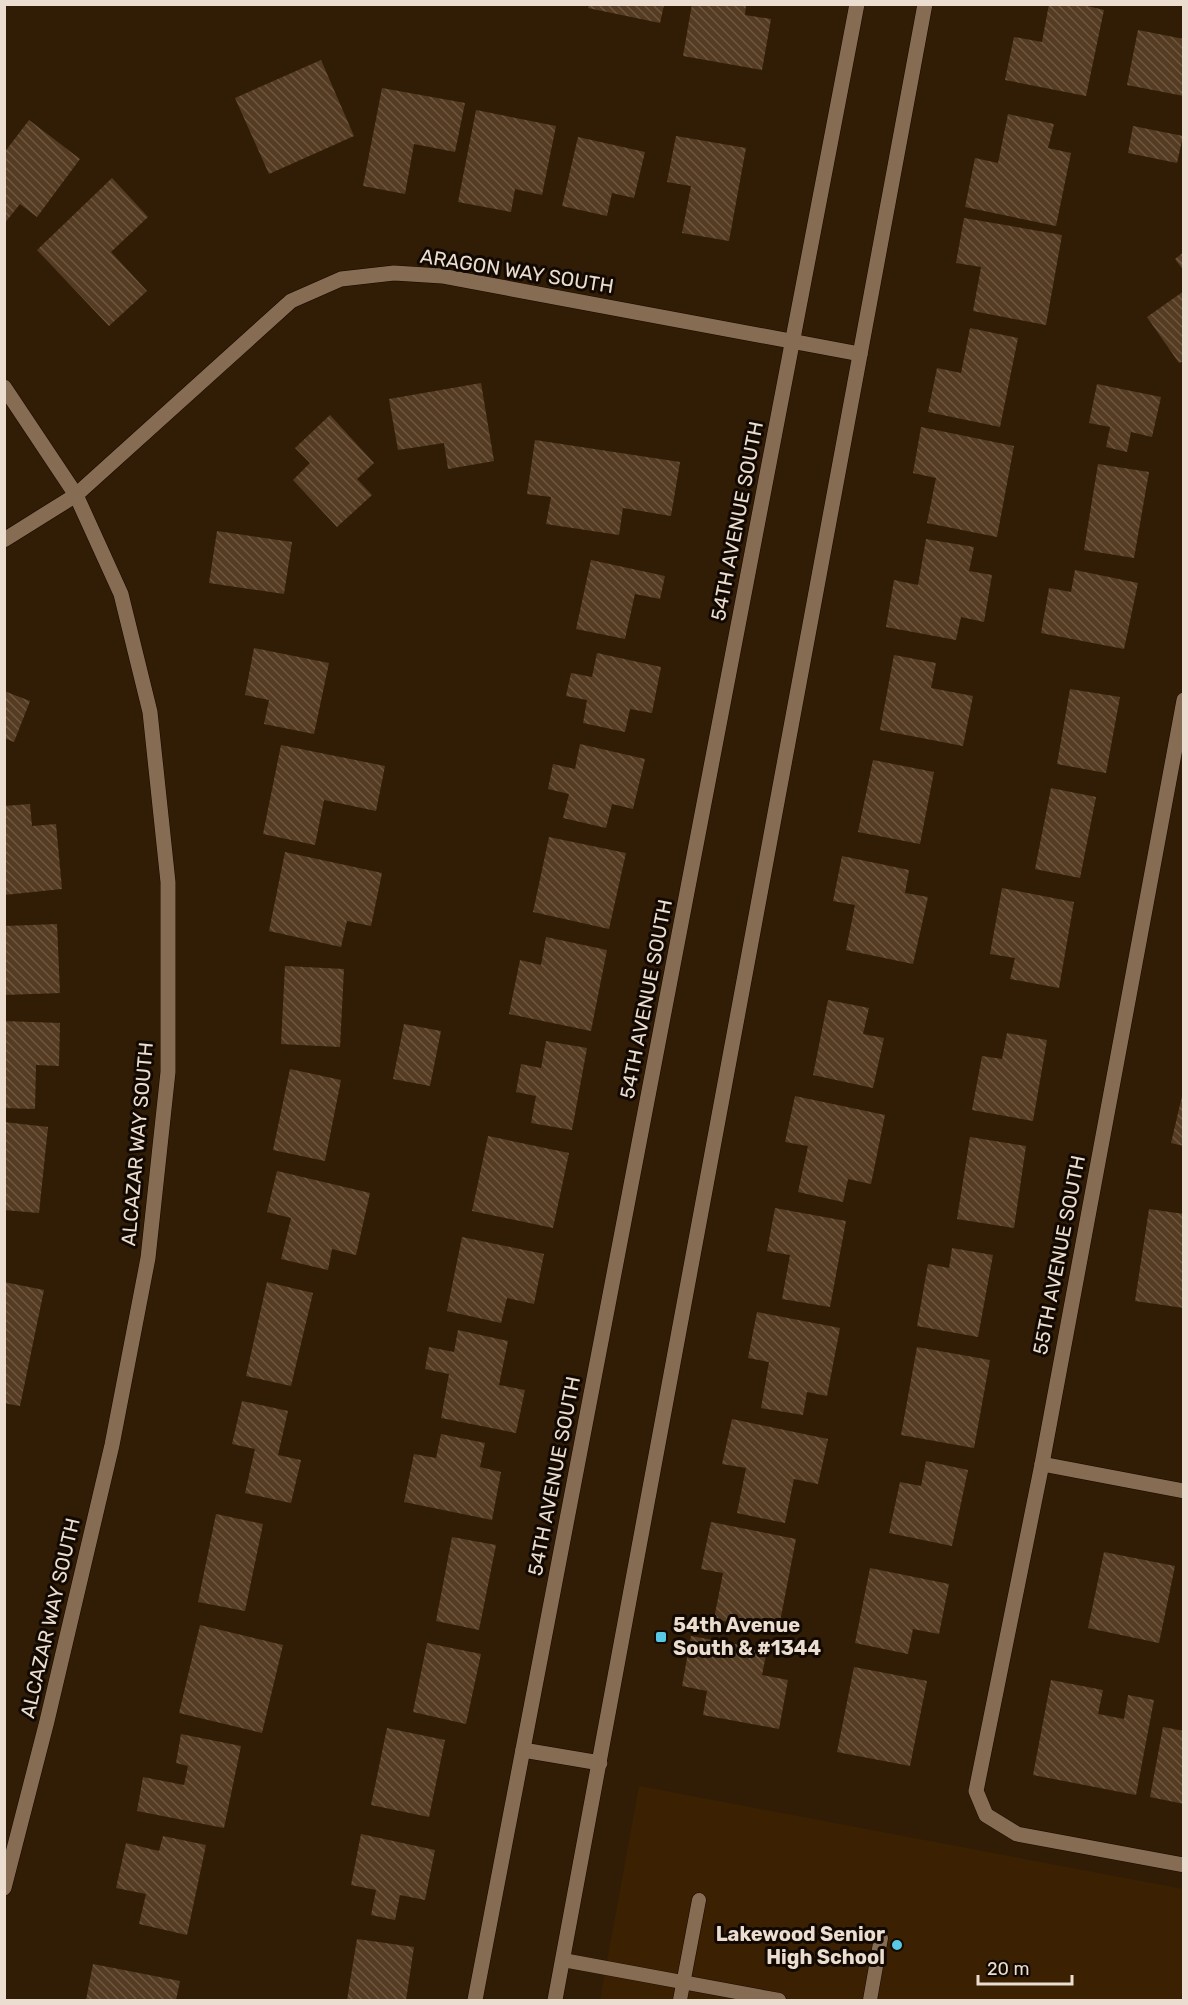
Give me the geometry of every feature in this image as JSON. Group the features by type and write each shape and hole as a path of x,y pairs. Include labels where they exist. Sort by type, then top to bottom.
{"street":[{"name":"54TH AVENUE SOUTH","path":"475,2001 857,4"},
{"path":"555,2001 925,4"},
{"name":"ARAGON WAY SOUTH","path":"4,540 76,495 291,302 341,279 394,273 442,276 860,354"},
{"name":"ALCAZAR WAY SOUTH","path":"4,387 76,495 121,594 150,712 168,882 168,1072 148,1258 112,1445 47,1721 4,1888"},
{"name":"55TH AVENUE SOUTH","path":"1184,700 1042,1464 976,1791 986,1815 1017,1834 1184,1865"},
{"path":"1042,1464 1184,1491"},
{"path":"523,1749 600,1763"}],"lane":[{"path":"680,2001 699,1900"},
{"path":"870,2001 881,1938"},
{"path":"563,1960 779,2001"}],"shaded area":[{"name":"Lakewood Senior High School","path":"639,1786 1183,1889 1183,2000 600,2000"}],"building":[{"path":"692,4 746,4 745,15 771,19 762,70 683,56"},
{"path":"1049,4 1079,4 1104,10 1086,96 1005,80 1014,37 1042,42"},
{"path":"589,5 664,5 660,23 588,8"},
{"path":"1138,30 1184,39 1184,96 1127,85"},
{"path":"321,60 354,136 269,174 235,98"},
{"path":"382,88 465,103 455,152 414,144 405,194 363,186"},
{"path":"476,110 556,126 542,195 515,189 511,212 458,202"},
{"path":"1008,114 1054,124 1048,148 1071,153 1056,226 965,207 975,158 998,163"},
{"path":"29,120 80,159 37,217 20,204 4,224 4,153"},
{"path":"1133,126 1183,136 1177,163 1128,153"},
{"path":"676,136 746,148 729,241 682,233 691,186 667,182"},
{"path":"578,137 645,152 634,198 612,193 607,216 562,206"},
{"path":"112,178 148,217 111,252 147,291 109,326 37,250"},
{"path":"964,218 1062,235 1046,325 973,311 981,267 956,263"},
{"path":"1184,252 1184,271 1175,259"},
{"path":"1184,291 1184,361 1179,363 1147,317"},
{"path":"970,328 1018,338 1000,427 928,412 937,368 961,373"},
{"path":"481,383 494,461 448,469 444,443 398,450 389,399"},
{"path":"1097,384 1161,397 1152,437 1131,432 1127,452 1106,447 1110,427 1089,423"},
{"path":"330,415 374,463 357,479 372,495 337,527 293,480 310,463 295,448"},
{"path":"921,427 1014,446 997,537 927,523 936,478 913,473"},
{"path":"535,440 680,462 671,516 623,508 619,535 546,524 551,497 527,494"},
{"path":"1098,464 1149,472 1134,558 1084,550"},
{"path":"217,531 292,542 284,594 209,583"},
{"path":"926,539 974,547 969,571 992,575 984,622 961,617 956,640 886,627 894,580 918,585"},
{"path":"591,560 665,576 660,599 635,594 625,639 576,629"},
{"path":"1075,570 1138,583 1124,649 1041,633 1049,588 1071,592"},
{"path":"254,648 329,663 314,734 264,724 269,700 245,695"},
{"path":"597,653 661,667 652,713 630,709 625,732 583,723 587,700 566,696 571,673 592,677"},
{"path":"894,655 936,663 931,688 973,696 963,746 880,730"},
{"path":"1070,689 1120,697 1106,773 1057,764"},
{"path":"4,691 30,701 14,742 4,738"},
{"path":"580,744 645,759 633,809 612,804 606,828 563,818 569,794 548,789 553,764 575,769"},
{"path":"281,745 385,766 376,811 324,800 315,845 263,834"},
{"path":"873,760 934,772 920,844 858,832"},
{"path":"1051,788 1096,797 1080,878 1035,869"},
{"path":"30,804 32,826 56,824 62,889 4,895 4,806"},
{"path":"549,837 626,853 609,929 533,912"},
{"path":"285,852 382,873 371,926 347,921 341,947 269,931"},
{"path":"842,856 909,870 905,893 928,897 913,964 846,950 855,905 833,901"},
{"path":"1002,888 1074,902 1059,988 1010,979 1015,958 990,954"},
{"path":"57,924 60,993 4,995 4,926"},
{"path":"546,937 607,950 591,1031 509,1014 520,960 541,965"},
{"path":"285,966 344,969 340,1047 281,1044"},
{"path":"828,1000 869,1008 863,1034 884,1038 873,1088 813,1075"},
{"path":"4,1021 60,1023 59,1066 36,1065 35,1109 4,1108"},
{"path":"404,1024 441,1031 430,1086 393,1079"},
{"path":"1007,1033 1047,1040 1033,1121 972,1110 982,1056 1002,1059"},
{"path":"546,1041 587,1048 572,1130 531,1123 536,1096 516,1092 521,1064 541,1068"},
{"path":"290,1069 341,1080 325,1161 273,1150"},
{"path":"1184,1092 1184,1146 1171,1143"},
{"path":"795,1096 885,1115 871,1184 848,1179 843,1202 798,1192 808,1146 785,1142"},
{"path":"4,1122 48,1127 39,1213 4,1210"},
{"path":"488,1136 569,1153 553,1228 472,1211"},
{"path":"970,1137 1026,1146 1014,1228 957,1219"},
{"path":"277,1171 370,1193 356,1255 332,1249 328,1270 281,1259 291,1218 267,1212"},
{"path":"775,1208 846,1221 830,1307 782,1299 790,1255 767,1251"},
{"path":"1149,1209 1184,1214 1184,1308 1135,1301"},
{"path":"462,1237 544,1254 534,1304 507,1298 501,1323 447,1311"},
{"path":"952,1248 993,1255 978,1337 917,1326 928,1264 949,1268"},
{"path":"4,1282 44,1290 20,1406 4,1403"},
{"path":"267,1282 313,1293 291,1386 246,1376"},
{"path":"757,1312 840,1328 827,1396 807,1392 803,1415 761,1408 769,1362 748,1358"},
{"path":"458,1330 508,1341 499,1385 525,1390 516,1433 441,1418 449,1374 425,1369 429,1347 454,1352"},
{"path":"917,1347 990,1360 974,1448 901,1435"},
{"path":"242,1401 288,1411 278,1455 301,1460 291,1503 245,1493 255,1449 232,1444"},
{"path":"732,1419 828,1439 818,1484 794,1479 785,1523 737,1513 746,1468 722,1464"},
{"path":"441,1434 485,1443 480,1467 501,1472 492,1520 404,1502 414,1454 436,1458"},
{"path":"926,1461 968,1470 952,1546 889,1533 900,1482 921,1486"},
{"path":"216,1514 263,1524 245,1611 198,1602"},
{"path":"711,1522 796,1539 778,1632 714,1619 723,1573 701,1569"},
{"path":"452,1537 496,1545 479,1630 436,1621"},
{"path":"1104,1552 1175,1566 1159,1643 1088,1628"},
{"path":"870,1568 949,1584 939,1634 913,1629 908,1654 855,1643"},
{"path":"200,1625 283,1645 262,1733 179,1713"},
{"path":"691,1636 767,1650 762,1675 788,1680 779,1729 703,1715 707,1691 682,1686"},
{"path":"427,1643 481,1654 466,1724 413,1712"},
{"path":"854,1667 927,1681 910,1766 837,1752"},
{"path":"1051,1680 1103,1690 1098,1714 1124,1719 1128,1695 1154,1700 1136,1795 1033,1775"},
{"path":"1163,1727 1184,1731 1184,1804 1150,1797"},
{"path":"387,1728 445,1740 429,1817 371,1805"},
{"path":"181,1734 241,1746 224,1828 137,1811 143,1777 184,1785 188,1766 176,1763"},
{"path":"361,1834 435,1850 425,1900 400,1895 395,1920 371,1915 376,1890 351,1885"},
{"path":"163,1836 206,1845 187,1935 139,1924 146,1894 116,1888 126,1843 159,1851"},
{"path":"357,1939 414,1947 406,2000 347,2000"},
{"path":"93,1964 180,1981 176,2000 86,2000"}],"place":[{"name":"54th Avenue South & #1344","path":"661,1637"},
{"name":"Lakewood Senior High School","path":"897,1945"}]}
